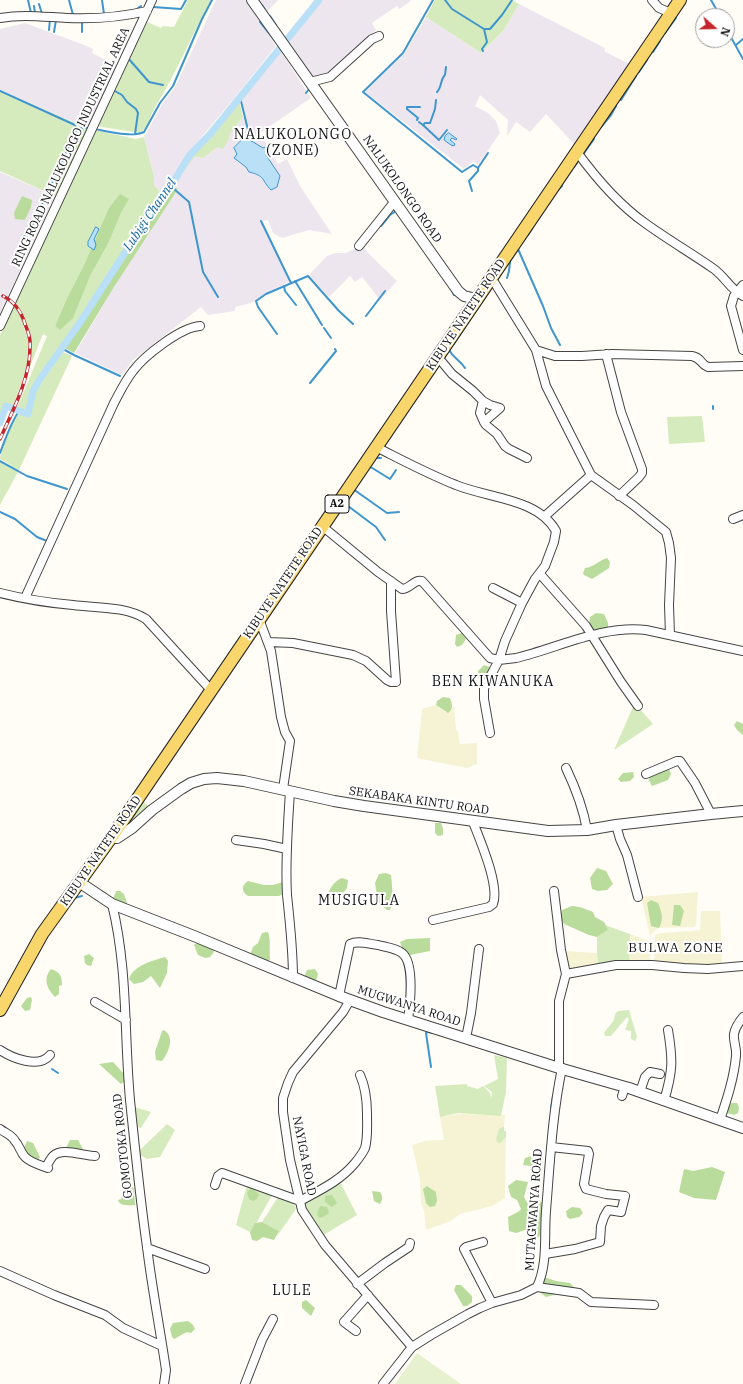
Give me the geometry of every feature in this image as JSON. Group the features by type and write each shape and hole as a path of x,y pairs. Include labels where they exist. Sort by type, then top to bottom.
{"main road":[{"name":"KIBUYE NATETE ROAD","path":"0,1010 42,934 113,835 680,0"}],"street":[{"name":"RING ROAD NALUKOLOGO INDUSTRIAL AREA","path":"0,326 152,0"},
{"name":"NALUKOLONGO ROAD","path":"252,0 458,290 464,296 476,299"},
{"path":"652,0 659,8 671,13"},
{"path":"0,18 32,15 68,18 93,17 147,11"},
{"path":"310,82 330,77 372,39 379,36"},
{"path":"577,152 596,178 634,214 715,270 740,294"},
{"path":"359,246 395,201"},
{"path":"491,277 536,350 546,386 591,475 633,505 666,532 671,558 669,606 670,635"},
{"path":"743,285 740,294 732,301 731,306 743,350"},
{"path":"25,598 114,403 129,377 143,360 168,341 186,329 200,326"},
{"path":"536,350 555,356 606,354 692,356 698,357 704,366 708,368 743,366"},
{"path":"606,354 621,412 642,469 642,473 619,496"},
{"path":"437,356 452,374 483,400 490,405 500,408 484,422"},
{"path":"483,400 480,413 486,425 496,434 505,446 527,458"},
{"path":"376,447 420,470 455,485 509,500 536,511 545,516 554,528 556,533 548,560 543,570 535,579 522,603 505,641 499,660 483,690 490,732"},
{"path":"545,516 591,475"},
{"path":"733,519 743,515"},
{"path":"322,526 391,581 404,589 417,581 422,581 488,656 493,659 499,660 525,656 593,635 630,629 646,630 743,651"},
{"path":"540,574 593,635 638,706"},
{"path":"269,642 293,644 353,655 366,662 387,680 396,682 391,611 391,581"},
{"path":"493,588 522,603"},
{"path":"0,593 73,606 124,610 138,614 146,619 211,690"},
{"path":"259,619 272,650 281,717 285,732 290,741 287,790 287,896 292,935 293,978"},
{"path":"646,774 680,761 696,783 711,814"},
{"path":"566,768 579,796 584,812 587,830"},
{"name":"SEKABAKA KINTU ROAD","path":"113,835 117,838 132,828 167,798 191,783 204,779 217,778 230,779 287,790 356,805 548,832 587,830 616,825 743,811"},
{"path":"432,920 484,908 493,904 495,896 491,874 484,850 473,822"},
{"path":"616,825 627,855 638,897"},
{"path":"236,840 287,849"},
{"name":"MUGWANYA ROAD","path":"79,882 112,904 339,996 408,1020 560,1068 623,1091 640,1092 743,1128"},
{"name":"MUTAGWANYA ROAD","path":"383,1384 412,1347 468,1314 492,1303 521,1295 537,1287 540,1281 544,1265 551,1147 560,1068 558,1006 566,974 561,950 554,891"},
{"name":"GOMOTOKA ROAD","path":"112,904 116,918 122,960 130,1099 147,1248 166,1370 164,1384"},
{"path":"339,996 350,944 355,942 367,943 400,951 405,957 411,983 408,1020"},
{"path":"466,1038 471,1013 479,949"},
{"path":"566,974 616,965 708,969 743,966"},
{"name":"NAYIGA ROAD","path":"350,1000 343,1012 293,1072 288,1083 283,1098 283,1112 290,1160 302,1210 322,1241 412,1347"},
{"path":"95,1002 126,1020"},
{"path":"720,1120 730,1089 735,1062 736,1055 734,1033 737,1025 743,1017"},
{"path":"664,1101 672,1069 672,1051 668,1030"},
{"path":"0,1050 20,1059 36,1062 44,1060 50,1055"},
{"path":"640,1092 644,1077 650,1072 660,1074"},
{"path":"215,1185 218,1176 222,1173 300,1200 338,1179 349,1170 364,1150 367,1122 366,1092 360,1075"},
{"path":"0,1129 16,1141 20,1151 25,1157 35,1163 47,1167 52,1157 59,1152 72,1152 85,1156 95,1156"},
{"path":"545,1254 575,1249 600,1242 601,1226 604,1217 608,1210 621,1212 625,1196 606,1194 586,1189 584,1184 589,1154 588,1151 551,1147"},
{"path":"483,1242 466,1246 464,1249 492,1303"},
{"path":"357,1284 385,1262 409,1247 410,1243"},
{"path":"147,1248 205,1269"},
{"path":"0,1271 105,1315 123,1328 162,1346"},
{"path":"537,1287 579,1293 591,1302 654,1305"},
{"path":"356,1332 344,1322 368,1295"},
{"path":"245,1384 262,1340 273,1319"}],"shaded area":[{"path":"216,0 245,0 276,46 189,152 162,194 154,185 154,177 144,137 164,101 175,87"},
{"path":"258,0 278,0 266,13"},
{"path":"321,0 411,1 399,9 397,6 372,23 376,30 329,77 311,78 286,43"},
{"path":"519,4 605,48 604,51 629,64 574,144 546,114 530,132 516,122 507,136 508,120 480,95 475,106 488,113 496,121 500,133 478,165 473,161 464,169 365,92 404,54 426,17 481,53 504,30"},
{"path":"25,23 93,49 92,53 118,66 89,129 0,90 0,29"},
{"path":"280,50 311,98 260,133 278,164 287,159 300,186 332,234 309,230 282,238 273,233 268,220 263,221 289,282 270,291 254,302 235,307 235,311 208,315 201,307 133,360 122,375 75,353 114,287 178,189 173,186 175,183 195,155 203,158 229,139 230,134 243,117 246,119 241,97"},
{"path":"0,172 55,196 0,313"},
{"path":"363,245 368,253 397,281 380,300 360,274 362,277 355,282 350,276 329,297 309,275 327,256 335,253 346,253"},
{"path":"436,705 445,712 451,711 454,707 456,730 458,731 460,744 477,743 477,764 467,768 417,758 422,709"},
{"path":"698,892 696,925 694,927 659,928 650,936 641,897"},
{"path":"701,911 720,911 722,963 698,965 654,963 655,935 661,933 700,930"},
{"path":"630,934 651,942 650,963 629,963"},
{"path":"564,951 597,953 598,966 569,973"},
{"path":"458,1114 505,1115 504,1126 499,1129 503,1139 506,1137 505,1198 492,1206 460,1214 451,1221 426,1230 424,1211 421,1203 420,1180 412,1145 425,1141 444,1140 440,1117"}],"green space":[{"path":"188,0 211,0 143,130 140,133 96,126 145,21 161,28 163,26 174,27"},
{"path":"435,0 512,0 519,4 504,30 481,53 426,17"},
{"path":"0,90 89,129 55,196 0,171"},
{"path":"239,100 243,117 230,134 229,139 223,149 218,147 203,158 195,156 175,183 189,158"},
{"path":"94,130 136,139 144,137 154,177 154,185 162,194 131,238 64,344 33,389 27,411 17,408 47,336 43,334 29,369 32,348 31,338 28,327 23,325 28,341 26,367 13,406 6,403 0,417 0,335","holes":["129,199 121,213 109,242 60,329 55,326 67,298 86,261"]},
{"path":"173,186 178,189 114,287 74,353 65,348 126,254"},
{"path":"120,194 129,199 121,213 109,242 90,276 73,318 60,330 55,326 67,298 86,261 109,208"},
{"path":"22,196 32,200 31,207 25,220 15,219 14,213"},
{"path":"63,352 72,356 19,470 0,505 0,461 13,466 0,459 4,441 20,412 29,415 35,392"},
{"path":"702,416 705,442 669,444 667,417"},
{"path":"607,558 610,562 609,568 592,579 584,575 583,573 585,568"},
{"path":"596,613 604,614 608,623 608,628 593,632 589,626 590,617"},
{"path":"462,633 466,639 462,645 457,647 455,644 456,635"},
{"path":"484,665 492,668 484,680 478,677 478,671"},
{"path":"443,697 450,698 451,700 452,708 448,713 436,705 437,701"},
{"path":"633,707 639,708 653,724 614,750"},
{"path":"737,721 743,724 743,735 734,725"},
{"path":"668,767 671,774 668,780 652,786 649,780 650,774"},
{"path":"633,772 634,777 630,781 621,782 618,779 623,773"},
{"path":"143,801 148,806 126,830 122,831"},
{"path":"435,823 441,823 443,835 438,836 435,833"},
{"path":"597,868 606,871 613,884 607,890 598,891 592,889 590,878"},
{"path":"386,873 391,875 392,897 390,910 387,910 378,902 375,883 379,874"},
{"path":"342,878 348,880 347,888 344,892 329,899 327,897 334,883"},
{"path":"248,881 264,885 273,885 283,882 283,894 279,896 248,896 243,891 243,886"},
{"path":"116,891 120,891 124,894 127,903 123,906 113,899"},
{"path":"651,900 658,903 661,910 662,919 659,928 651,926 647,903"},
{"path":"674,905 680,905 684,911 680,926 672,925"},
{"path":"572,906 580,907 593,912 595,917 604,922 608,930 597,937 564,924 560,917 562,910"},
{"path":"605,925 630,934 629,963 598,966 597,937 608,930"},
{"path":"268,932 270,941 270,959 269,961 265,962 250,955 253,947 258,943 262,933"},
{"path":"430,938 430,951 405,956 400,942 407,939"},
{"path":"198,942 201,945 209,942 213,944 214,952 210,957 205,958 198,955 194,945"},
{"path":"89,954 94,958 91,966 85,963 84,956"},
{"path":"165,957 168,961 167,973 160,988 151,976 143,982 134,984 129,979 131,974 139,967"},
{"path":"51,969 57,972 62,979 62,985 59,986 59,994 55,997 49,990 46,979"},
{"path":"315,969 318,974 316,981 312,982 304,977 307,970"},
{"path":"31,997 32,1000 30,1010 25,1011 21,1006 27,998"},
{"path":"629,1010 637,1037 635,1041 631,1039 631,1031 625,1030 629,1019 627,1017 611,1036 605,1036 604,1033 614,1020 615,1014 618,1011"},
{"path":"164,1030 169,1037 170,1045 162,1061 156,1060 155,1052 162,1031"},
{"path":"494,1055 507,1058 506,1092 501,1116 458,1113 440,1117 435,1086 467,1084 467,1086 478,1089 483,1086 490,1093 491,1098 492,1092 484,1086 498,1079"},
{"path":"113,1062 124,1074 124,1082 121,1084 99,1064"},
{"path":"731,1103 737,1103 739,1107 738,1113 734,1115 727,1113"},
{"path":"134,1107 151,1112 141,1128 137,1127"},
{"path":"167,1124 175,1130 160,1157 147,1159 140,1155 140,1150"},
{"path":"504,1126 506,1137 498,1143 496,1140 499,1129"},
{"path":"70,1140 78,1140 84,1151 80,1156 69,1157 65,1150"},
{"path":"27,1141 33,1143 40,1157 36,1163 23,1150"},
{"path":"535,1155 543,1161 542,1165 539,1167 523,1165 525,1158"},
{"path":"712,1167 725,1172 716,1200 694,1198 679,1192 684,1169 693,1171"},
{"path":"516,1180 528,1182 524,1197 528,1204 542,1202 540,1235 538,1238 534,1236 531,1228 516,1233 509,1231 508,1217 521,1209 517,1200 511,1197 508,1186"},
{"path":"340,1182 357,1215 320,1237 309,1220 303,1202"},
{"path":"247,1185 272,1195 250,1232 236,1225"},
{"path":"127,1186 133,1187 135,1205 123,1205 118,1200 121,1199 123,1188"},
{"path":"427,1186 436,1192 437,1201 435,1206 430,1207 426,1203 423,1189"},
{"path":"251,1188 259,1194 257,1199 253,1201 249,1199 247,1193"},
{"path":"372,1191 380,1192 382,1195 382,1201 380,1204 374,1201"},
{"path":"332,1195 337,1203 332,1207 325,1202 325,1196"},
{"path":"278,1197 290,1202 296,1208 277,1236 279,1231 262,1222"},
{"path":"320,1206 327,1207 329,1213 319,1218 317,1214"},
{"path":"572,1207 580,1208 583,1213 579,1217 570,1219 567,1217 566,1211"},
{"path":"262,1222 279,1231 274,1240 263,1237 257,1241 252,1240 250,1232 255,1223"},
{"path":"544,1277 570,1283 575,1288 572,1294 558,1294 546,1297 539,1292 541,1282"},
{"path":"456,1285 461,1285 472,1296 472,1302 467,1306 463,1306 454,1290"},
{"path":"306,1300 315,1308 311,1316 302,1308 302,1302"},
{"path":"188,1321 195,1329 191,1333 187,1332 174,1339 170,1329 173,1323"},
{"path":"417,1353 461,1384 395,1384"}],"water":[{"path":"449,133 457,139 452,138 450,140 455,144 454,146 444,140 445,136"},
{"path":"245,137 267,149 266,155 280,176 277,187 271,190 261,177 249,172 246,167 234,158 237,154 234,148"},
{"path":"96,227 99,229 94,239 96,245 94,250 88,246 88,242"}],"waterway":[{"path":"28,0 31,13"},
{"path":"69,0 73,15"},
{"path":"102,0 104,14"},
{"path":"153,7 181,9 186,0"},
{"path":"94,129 126,134 139,134 144,132 160,103 173,86 202,19 212,0"},
{"name":"Lubigi Channel","path":"0,423 6,406 28,414 33,391 40,379 79,324 135,237 168,191 189,156 211,133 319,0"},
{"path":"433,0 403,53 363,92 462,172 473,165 478,168"},
{"path":"445,0 452,9 484,29 487,42 482,49 483,51"},
{"path":"484,29 490,29 512,0"},
{"path":"711,0 716,8"},
{"path":"39,4 42,14"},
{"path":"262,5 265,10"},
{"path":"34,6 35,13 37,13"},
{"path":"270,16 276,25"},
{"path":"665,33 676,18"},
{"path":"49,30 50,19"},
{"path":"54,32 56,20"},
{"path":"82,20 82,32"},
{"path":"260,22 279,46"},
{"path":"736,45 743,39"},
{"path":"653,52 660,41"},
{"path":"735,44 743,59"},
{"path":"128,58 149,82 163,85"},
{"path":"639,72 647,60"},
{"path":"437,92 445,75 446,67"},
{"path":"621,100 636,76"},
{"path":"306,93 309,89"},
{"path":"113,90 122,95 127,102 136,109 138,113 135,134"},
{"path":"0,91 75,125 77,128"},
{"path":"240,97 249,134"},
{"path":"419,122 423,125 425,123 430,123 435,109 436,100"},
{"path":"601,127 616,106"},
{"path":"417,120 418,118 407,109 407,107 420,107"},
{"path":"423,125 439,140 447,130"},
{"path":"21,241 32,226 77,128 89,128"},
{"path":"582,156 594,139"},
{"path":"472,191 469,181 478,171 478,168 488,153"},
{"path":"574,167 577,163"},
{"path":"557,191 562,186"},
{"path":"169,188 174,189 189,202 203,272 218,297"},
{"path":"381,226 390,215 396,211"},
{"path":"261,221 291,283"},
{"path":"528,235 533,227"},
{"path":"518,249 551,328 560,345"},
{"path":"508,264 518,249"},
{"path":"507,278 510,262"},
{"path":"277,334 258,307 256,301 266,294 308,276 339,311 353,324"},
{"path":"295,281 322,325"},
{"path":"284,286 285,291 296,305"},
{"path":"366,316 385,291"},
{"path":"452,291 454,295"},
{"path":"453,345 465,327"},
{"path":"324,328 331,338"},
{"path":"63,349 120,376"},
{"path":"310,383 336,351 335,349"},
{"path":"448,351 449,350 465,368"},
{"path":"0,453 19,411"},
{"path":"376,458 381,458"},
{"path":"0,461 27,476 67,489"},
{"path":"369,466 390,479 396,470"},
{"path":"353,489 387,513 399,512"},
{"path":"342,506 348,506 376,527 385,540"},
{"path":"0,512 15,519 37,537 47,541"},
{"path":"74,898 82,896"},
{"path":"431,1067 426,1033 434,1033"},
{"path":"52,1069 58,1073"},
{"path":"551,1108 553,1096"}],"railway":[{"path":"0,439 24,383 29,360 30,345 30,339 19,311 11,301 3,296"}],"district":[{"name":"NALUKOLONGO (ZONE)","path":"293,144"},
{"name":"BEN KIWANUKA","path":"493,682"},
{"name":"MUSIGULA","path":"359,901"},
{"name":"BULWA ZONE","path":"676,948"},
{"name":"LULE","path":"292,1291"}]}
